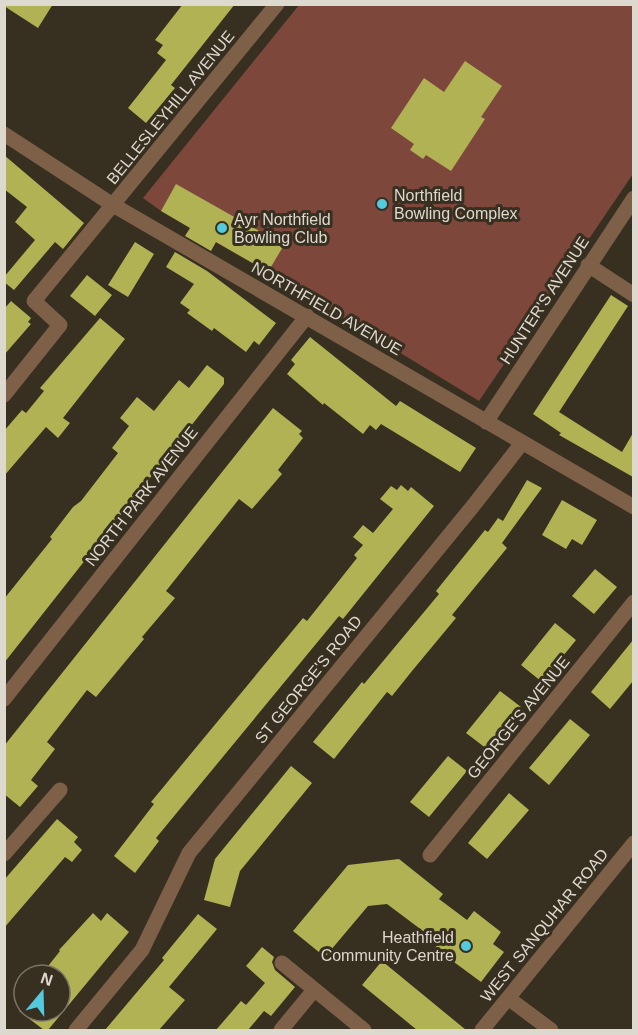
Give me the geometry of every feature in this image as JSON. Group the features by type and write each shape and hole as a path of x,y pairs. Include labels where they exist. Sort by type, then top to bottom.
{"street":[{"name":"BELLESLEYHILL AVENUE","path":"4,395 60,325 34,301 277,4"},
{"name":"NORTHFIELD AVENUE","path":"5,135 113,205 633,507"},
{"name":"HUNTER'S AVENUE","path":"486,422 633,198"},
{"path":"588,266 633,295"},
{"name":"NORTH PARK AVENUE","path":"4,699 307,316"},
{"name":"ST GEORGE'S ROAD","path":"76,1030 142,950 189,853 522,443"},
{"name":"GEORGE'S AVENUE","path":"430,855 633,602"},
{"path":"4,854 60,790"},
{"name":"WEST SANQUHAR ROAD","path":"482,1030 633,843"},
{"path":"282,963 364,1030"},
{"path":"281,1030 314,990"},
{"path":"508,998 551,1030"}],"shaded area":[{"name":"Northfield Bowling Complex","path":"299,5 633,5 633,174 479,401 268,272 161,211 143,198"}],"building":[{"path":"4,4 53,4 38,28"},
{"path":"183,4 235,4 171,85 175,88 146,123 128,108 166,60 157,53 163,45 155,40"},
{"path":"465,61 502,86 481,117 485,119 451,171 426,155 423,159 410,150 414,144 391,128 424,78 444,92"},
{"path":"4,155 84,223 63,249 55,242 14,290 4,282 4,277 35,240 15,222 27,207 4,189"},
{"name":"Ayr Northfield Bowling Club","path":"176,184 284,245 268,272 216,242 211,251 185,236 190,228 161,211"},
{"path":"135,242 154,254 128,297 108,285"},
{"path":"175,252 207,271 276,323 259,345 254,341 246,352 214,328 212,331 187,313 190,310 180,303 194,284 166,267"},
{"path":"87,275 112,295 95,316 70,296"},
{"path":"611,295 628,306 559,412 622,452 633,433 633,477 559,435 561,433 533,414"},
{"path":"11,301 31,318 28,322 31,324 4,355 4,309"},
{"path":"100,318 125,339 63,418 70,423 58,438 46,427 4,476 4,431 22,410 26,413 44,391 40,388"},
{"path":"310,337 396,406 400,401 476,448 460,472 381,424 376,430 370,425 363,434 324,403 323,405 287,374 295,364 291,360"},
{"path":"207,365 224,378 224,384 4,663 4,599 52,539 50,537 73,507 81,501 118,453 112,448 129,426 120,418 137,397 154,411 179,380 189,388"},
{"path":"273,408 302,431 299,434 303,438 278,470 282,474 252,509 239,499 166,591 175,598 142,637 144,639 96,697 87,690 47,742 55,749 31,780 38,786 20,807 4,794 4,746"},
{"path":"527,480 542,488 502,543 507,548 452,615 456,618 392,696 387,692 334,759 313,742 439,594 436,591 485,530 488,532 498,518 503,521"},
{"path":"401,485 408,491 411,487 434,506 343,619 339,616 156,838 159,841 135,873 114,856 154,804 151,802 303,618 307,621 357,558 354,555 363,545 353,537 363,525 373,533 393,509 380,499 391,486 397,490"},
{"path":"562,500 597,520 582,545 572,539 566,549 542,535"},
{"path":"595,569 617,587 594,614 572,596"},
{"path":"555,623 576,640 542,682 521,665"},
{"path":"633,640 633,681 610,709 591,692"},
{"path":"500,691 521,707 487,749 466,733"},
{"path":"570,719 590,735 549,785 529,768"},
{"path":"448,756 467,771 429,817 410,802"},
{"path":"291,766 312,783 240,871 230,907 204,900 215,859"},
{"path":"509,793 529,810 487,859 468,843"},
{"path":"57,819 78,837 74,842 82,850 72,862 65,857 4,928 4,880"},
{"path":"399,859 443,894 439,899 467,920 474,911 501,932 493,944 504,952 481,982 435,948 439,943 387,904 368,906 325,957 293,931 348,865"},
{"path":"93,913 101,921 107,913 129,932 72,1001 72,963 50,963 59,950"},
{"path":"198,914 217,929 169,987 185,1000 159,1030 105,1030 164,960 162,958"},
{"path":"262,947 274,957 272,962 275,970 295,987 271,1016 264,1011 248,1030 216,1030 241,1001 246,1005 265,983 246,966"},
{"path":"382,961 466,1030 417,1030 362,985"},
{"path":"35,1023 54,1023 48,1030 44,1030"}],"place":[{"name":"Northfield Bowling Complex","path":"382,204"},
{"name":"Ayr Northfield Bowling Club","path":"222,228"},
{"name":"Heathfield Community Centre","path":"466,946"}]}
